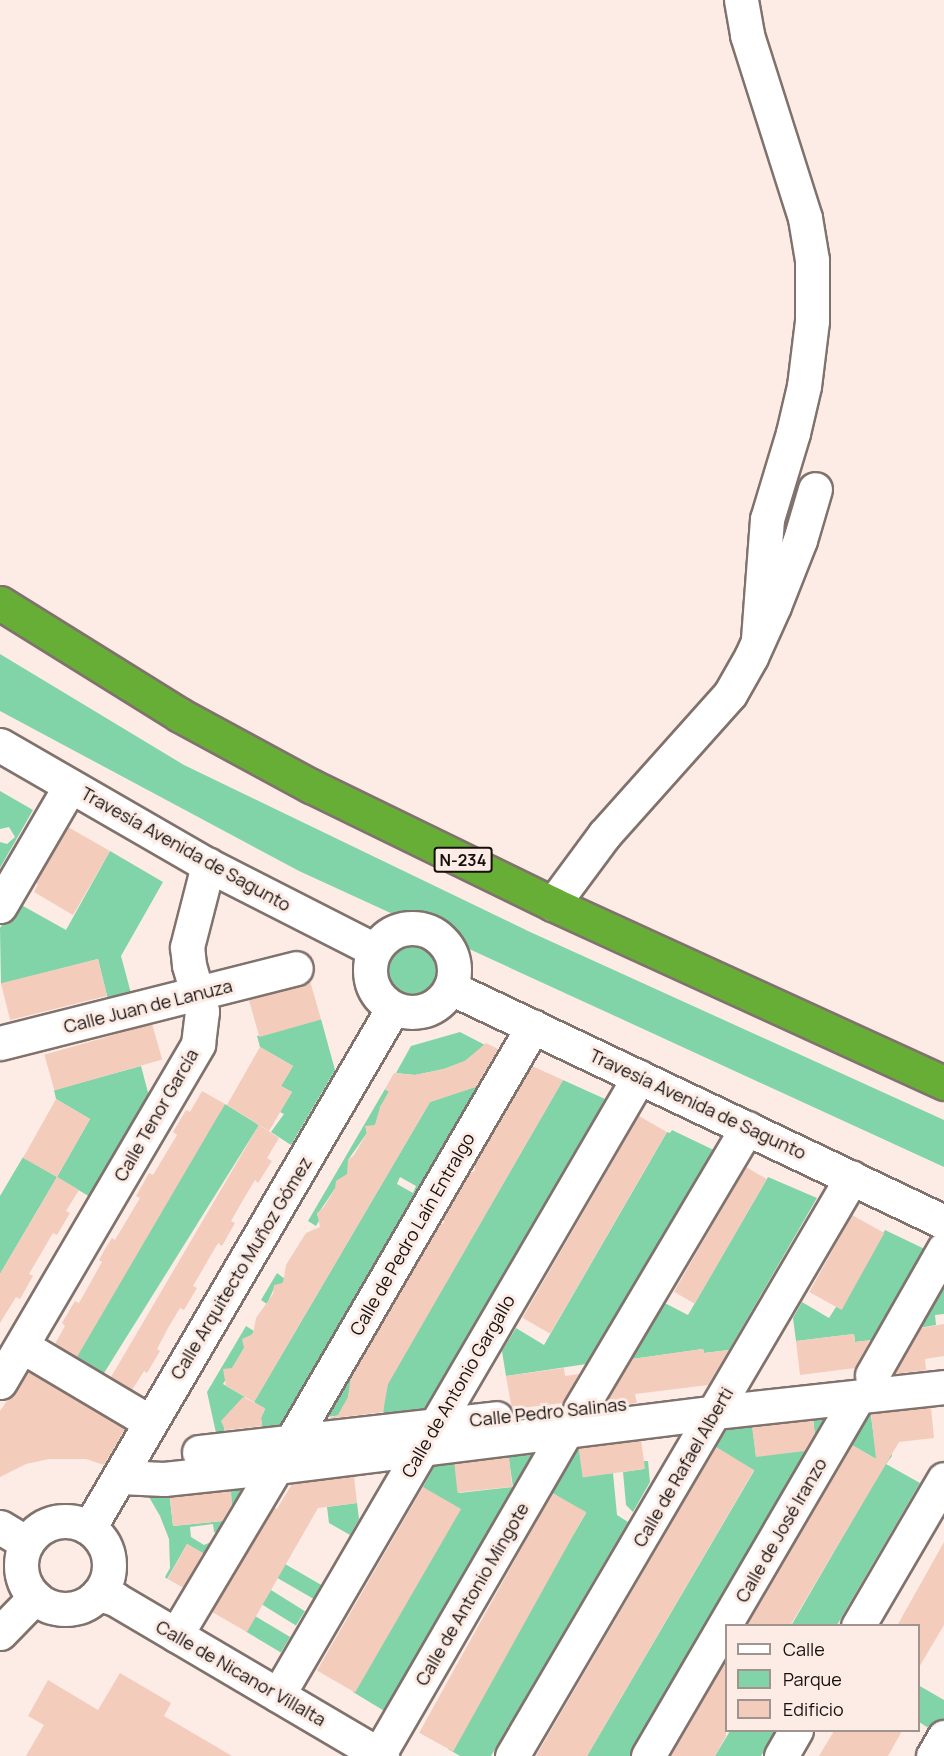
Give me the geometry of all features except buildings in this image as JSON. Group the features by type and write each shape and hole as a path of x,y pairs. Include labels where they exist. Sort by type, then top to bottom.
{"highway":[{"name":"N-234","path":"0,603 180,715 311,786 553,904 944,1083"}],"street":[{"path":"741,0 747,35 805,218 812,260 812,321 804,386 793,433 767,519 758,640"},
{"path":"553,904 604,835 730,694 758,640 800,540 815,489"},
{"name":"Travesía Avenida de Sagunto","path":"0,745 208,865 375,950"},
{"path":"0,906 70,786"},
{"name":"Calle Tenor García","path":"0,1382 192,1057 201,1034 202,1022 187,947 208,865"},
{"path":"411,928 431,933 448,946 455,974 451,988 444,1000 426,1010 406,1013 393,1008 374,989 371,962 375,950 384,938 396,931 411,928"},
{"name":"Calle Juan de Lanuza","path":"0,1043 296,968"},
{"name":"Travesía Avenida de Sagunto","path":"451,988 944,1222"},
{"name":"Calle Arquitecto Muñoz Gómez","path":"89,1528 393,1008"},
{"name":"Calle de Pedro Laín Entralgo","path":"177,1635 533,1026"},
{"name":"Calle de Antonio Gargallo","path":"278,1695 639,1077"},
{"name":"Calle de Antonio Mingote","path":"380,1755 573,1421 747,1128"},
{"name":"Calle de Rafael Alberti","path":"512,1756 852,1177"},
{"name":"Calle de José Iranzo","path":"725,1624 944,1249"},
{"path":"22,1346 150,1422"},
{"name":"Calle Pedro Salinas","path":"865,1386 944,1366"},
{"name":"Calle Pedro Salinas","path":"119,1476 164,1479 186,1454 283,1455 865,1386 944,1387"},
{"path":"859,1624 944,1479"},
{"path":"66,1521 89,1528 102,1541 108,1554 109,1569 105,1583 98,1594 87,1604 74,1608 53,1607 35,1598 22,1576 22,1556 14,1535 39,1529 51,1523 66,1521"},
{"name":"Calle de Nicanor Villalta","path":"98,1594 115,1599 380,1755"},
{"path":"0,1633 35,1598"},
{"name":"Calle de José Iranzo","path":"648,1756 725,1625"},
{"path":"781,1756 795,1732"},
{"path":"933,1756 944,1737"}],"green space":[{"path":"0,654 184,765 528,931 944,1120 944,1167 299,871 0,711"},
{"path":"0,791 33,810 0,868 0,842 7,844 15,837 9,827 0,829"},
{"path":"110,851 163,882 121,956 132,997 109,1004 98,959 1,984 0,928 16,902 66,930"},
{"path":"413,944 423,946 432,952 438,961 440,971 438,981 432,990 423,996 413,998 403,996 394,990 388,981 386,971 388,961 394,952 403,946"},
{"path":"321,1019 335,1070 291,1145 271,1132 284,1114 280,1112 292,1092 281,1086 293,1066 260,1047 257,1036"},
{"path":"460,1032 485,1045 465,1061 444,1069 415,1075 396,1073 411,1046"},
{"path":"141,1066 149,1096 90,1197 57,1177 90,1119 56,1099 54,1090"},
{"path":"563,1080 605,1099 420,1416 384,1423 383,1406 387,1385"},
{"path":"477,1086 487,1091 285,1435 264,1437 261,1418 265,1409 254,1402 430,1102","holes":["400,1177 416,1186 413,1193 397,1184"]},
{"path":"385,1089 391,1093 380,1107 382,1114 374,1126 369,1126 366,1130 367,1133 348,1160 351,1167 344,1180 336,1182 336,1187 317,1215 320,1219 316,1226 308,1221"},
{"path":"225,1104 259,1125 103,1375 69,1354"},
{"path":"672,1130 722,1154 600,1362 506,1376 502,1351 516,1328 544,1345 667,1132 670,1133"},
{"path":"23,1157 57,1177 0,1274 0,1196"},
{"path":"768,1177 817,1198 729,1350 704,1353 703,1349 618,1361 655,1298 688,1315"},
{"path":"885,1230 933,1253 883,1339 855,1342 854,1334 796,1341 793,1318 802,1302 829,1318"},
{"path":"944,1265 944,1314 935,1315 936,1325 907,1330"},
{"path":"277,1273 285,1279 281,1285 275,1286 267,1304 261,1300"},
{"path":"246,1326 254,1331 223,1384 245,1397 234,1416 223,1419 226,1442 218,1442 207,1392"},
{"path":"349,1372 355,1377 348,1396 350,1403 342,1407 344,1415 316,1418"},
{"path":"870,1409 875,1445 890,1443 892,1456 886,1464 920,1483 838,1624 792,1624 885,1464 843,1440"},
{"path":"839,1412 634,1756 587,1756 754,1471 716,1447 729,1426 752,1423 756,1456 816,1449 813,1416"},
{"path":"579,1443 583,1476 613,1473 617,1515 628,1522 491,1756 460,1756 448,1749 586,1513 544,1488 570,1444"},
{"path":"507,1447 549,1447 386,1712 353,1692 445,1535 423,1487 438,1460 454,1458 459,1493 513,1487"},
{"path":"644,1461 648,1461 650,1482 633,1512 626,1505 623,1472 644,1469"},
{"path":"260,1480 227,1536 214,1532 213,1524 190,1527 191,1537 204,1545 211,1542 221,1547 214,1560 187,1544 167,1579 165,1577 170,1568 169,1539 149,1497 150,1493 169,1491 173,1526 233,1520 230,1483"},
{"path":"357,1503 359,1519 350,1535 329,1523 327,1507"},
{"path":"285,1564 321,1585 313,1599 277,1578"},
{"path":"271,1590 305,1611 296,1626 262,1604"},
{"path":"255,1616 290,1637 281,1653 246,1631"},
{"path":"920,1686 944,1700 944,1724 938,1734 920,1723"},
{"path":"729,1732 775,1732 761,1756 715,1756"}]}
